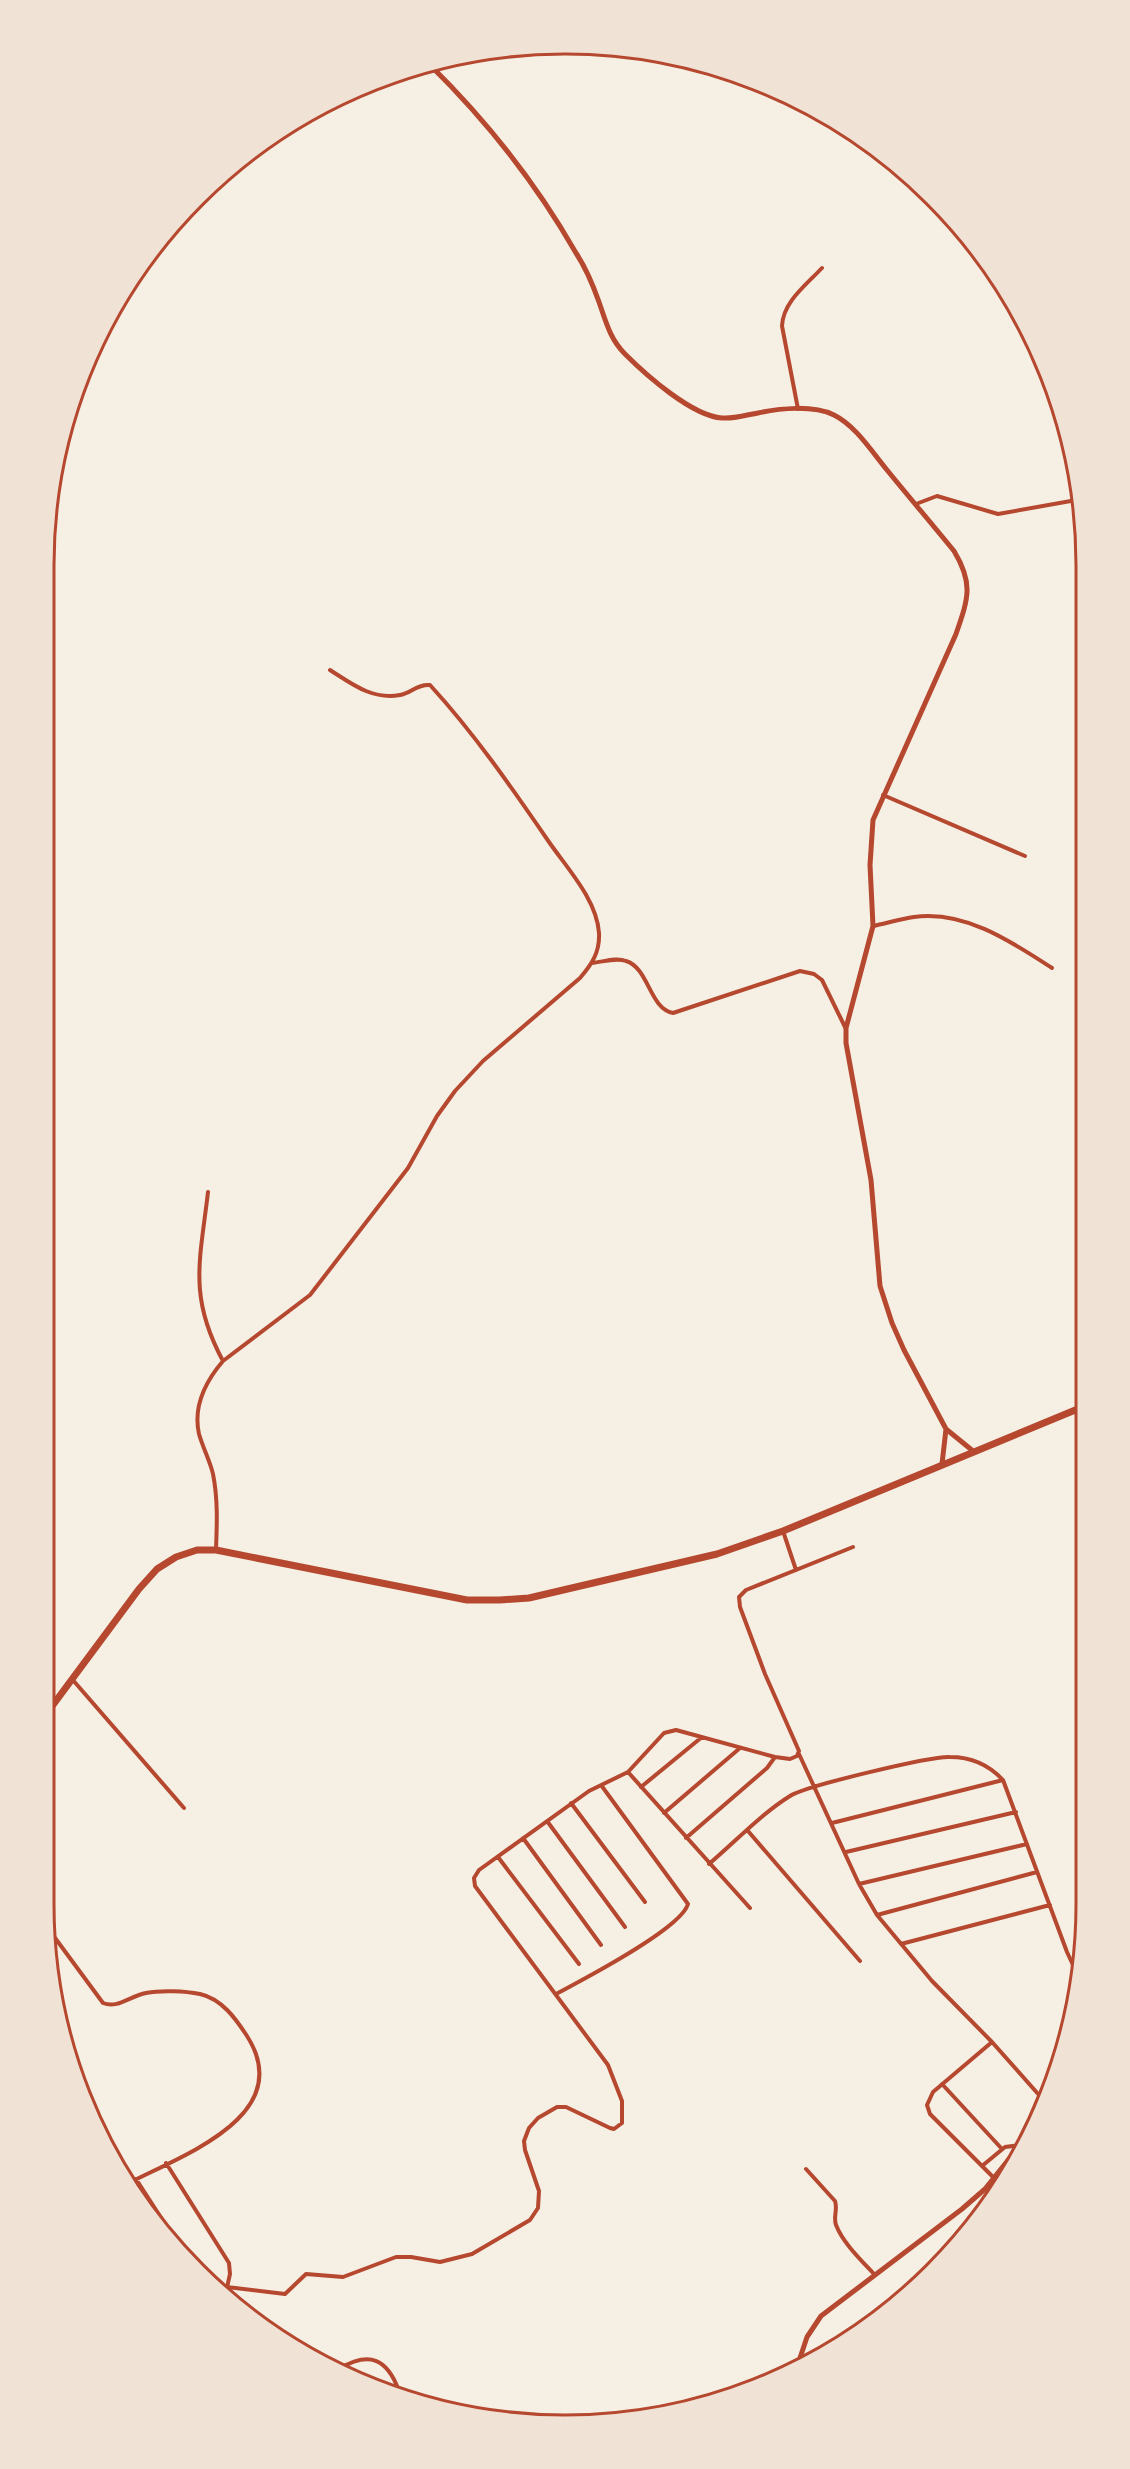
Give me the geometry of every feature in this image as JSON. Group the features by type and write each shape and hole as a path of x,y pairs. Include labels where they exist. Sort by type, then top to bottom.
{"main road":[{"path":"54,1703 139,1589 157,1569 176,1557 197,1551 216,1550 467,1600 500,1600 540,1595 717,1554 783,1531 973,1451 1076,1413"}],"street":[{"path":"435,70 488,125 516,160 577,253 592,283 608,330 625,354 664,387 704,414 720,418 737,418 757,412 798,409 822,411 844,422 864,441 916,504 954,551 964,568 969,585 966,604 956,634 873,820 870,839 873,926 846,1028 846,1044 871,1180 880,1286 900,1341 946,1429 973,1451"},
{"path":"798,409 784,335 783,316 793,300 822,268"},
{"path":"916,504 937,496 998,514 1072,501"},
{"path":"216,1550 216,1492 199,1433 197,1412 211,1375 223,1361 310,1295 408,1168 437,1116 455,1091 483,1061 571,985 592,963 598,948 599,932 595,915 586,897 517,795 445,701 430,685 423,684 401,695 363,692 330,670"},
{"path":"883,795 1025,856"},
{"path":"873,926 916,917 948,918 985,928 1052,968"},
{"path":"592,963 628,961 637,969 662,1008 674,1013 800,971 814,974 822,980 846,1028"},
{"path":"208,1192 199,1267 199,1294 209,1333 223,1361"},
{"path":"942,1464 946,1429"},
{"path":"783,1531 796,1570"},
{"path":"853,1547 743,1591 739,1602 765,1674 799,1754 859,1884 877,1915 932,1981 992,2042 1039,2095"},
{"path":"72,1678 184,1808"},
{"path":"230,2289 285,2294 306,2274 343,2277 396,2257 440,2262 461,2259 530,2220 540,2201 539,2191 525,2150 524,2141 529,2128 538,2118 557,2107 575,2110 610,2128 618,2126 623,2115 622,2101 608,2065 475,1886 476,1874 571,1803 628,1772 659,1738 670,1730 775,1757 790,1759 799,1754"},
{"path":"641,1787 702,1737"},
{"path":"664,1813 740,1748"},
{"path":"710,1864 792,1794 949,1756 966,1758 984,1764 1003,1780 1073,1964"},
{"path":"686,1838 767,1768 775,1757"},
{"path":"628,1772 750,1908"},
{"path":"832,1823 1003,1780"},
{"path":"556,1994 636,1950 681,1916 687,1908 687,1901 601,1785"},
{"path":"571,1803 645,1902"},
{"path":"846,1852 1016,1812"},
{"path":"548,1821 625,1926"},
{"path":"748,1831 860,1961"},
{"path":"523,1838 601,1945"},
{"path":"859,1884 1027,1844"},
{"path":"498,1857 579,1964"},
{"path":"877,1915 1037,1872"},
{"path":"901,1944 1050,1905"},
{"path":"55,1938 102,2003 115,2005 136,1995 153,1992 198,1994 210,1997 222,2005 248,2038 256,2057 259,2078 256,2095 249,2107 228,2129 136,2179 154,2207"},
{"path":"992,2042 942,2084 929,2098 927,2109 994,2178"},
{"path":"942,2084 1002,2149"},
{"path":"982,2166 1002,2149 1016,2144"},
{"path":"800,2357 807,2337 821,2316 962,2209 994,2178 1007,2162"},
{"path":"166,2163 229,2264 227,2287"},
{"path":"806,2169 835,2201 837,2206 835,2220 838,2229 853,2251 874,2274"},
{"path":"346,2365 358,2360 376,2360 390,2371 397,2386"}]}
